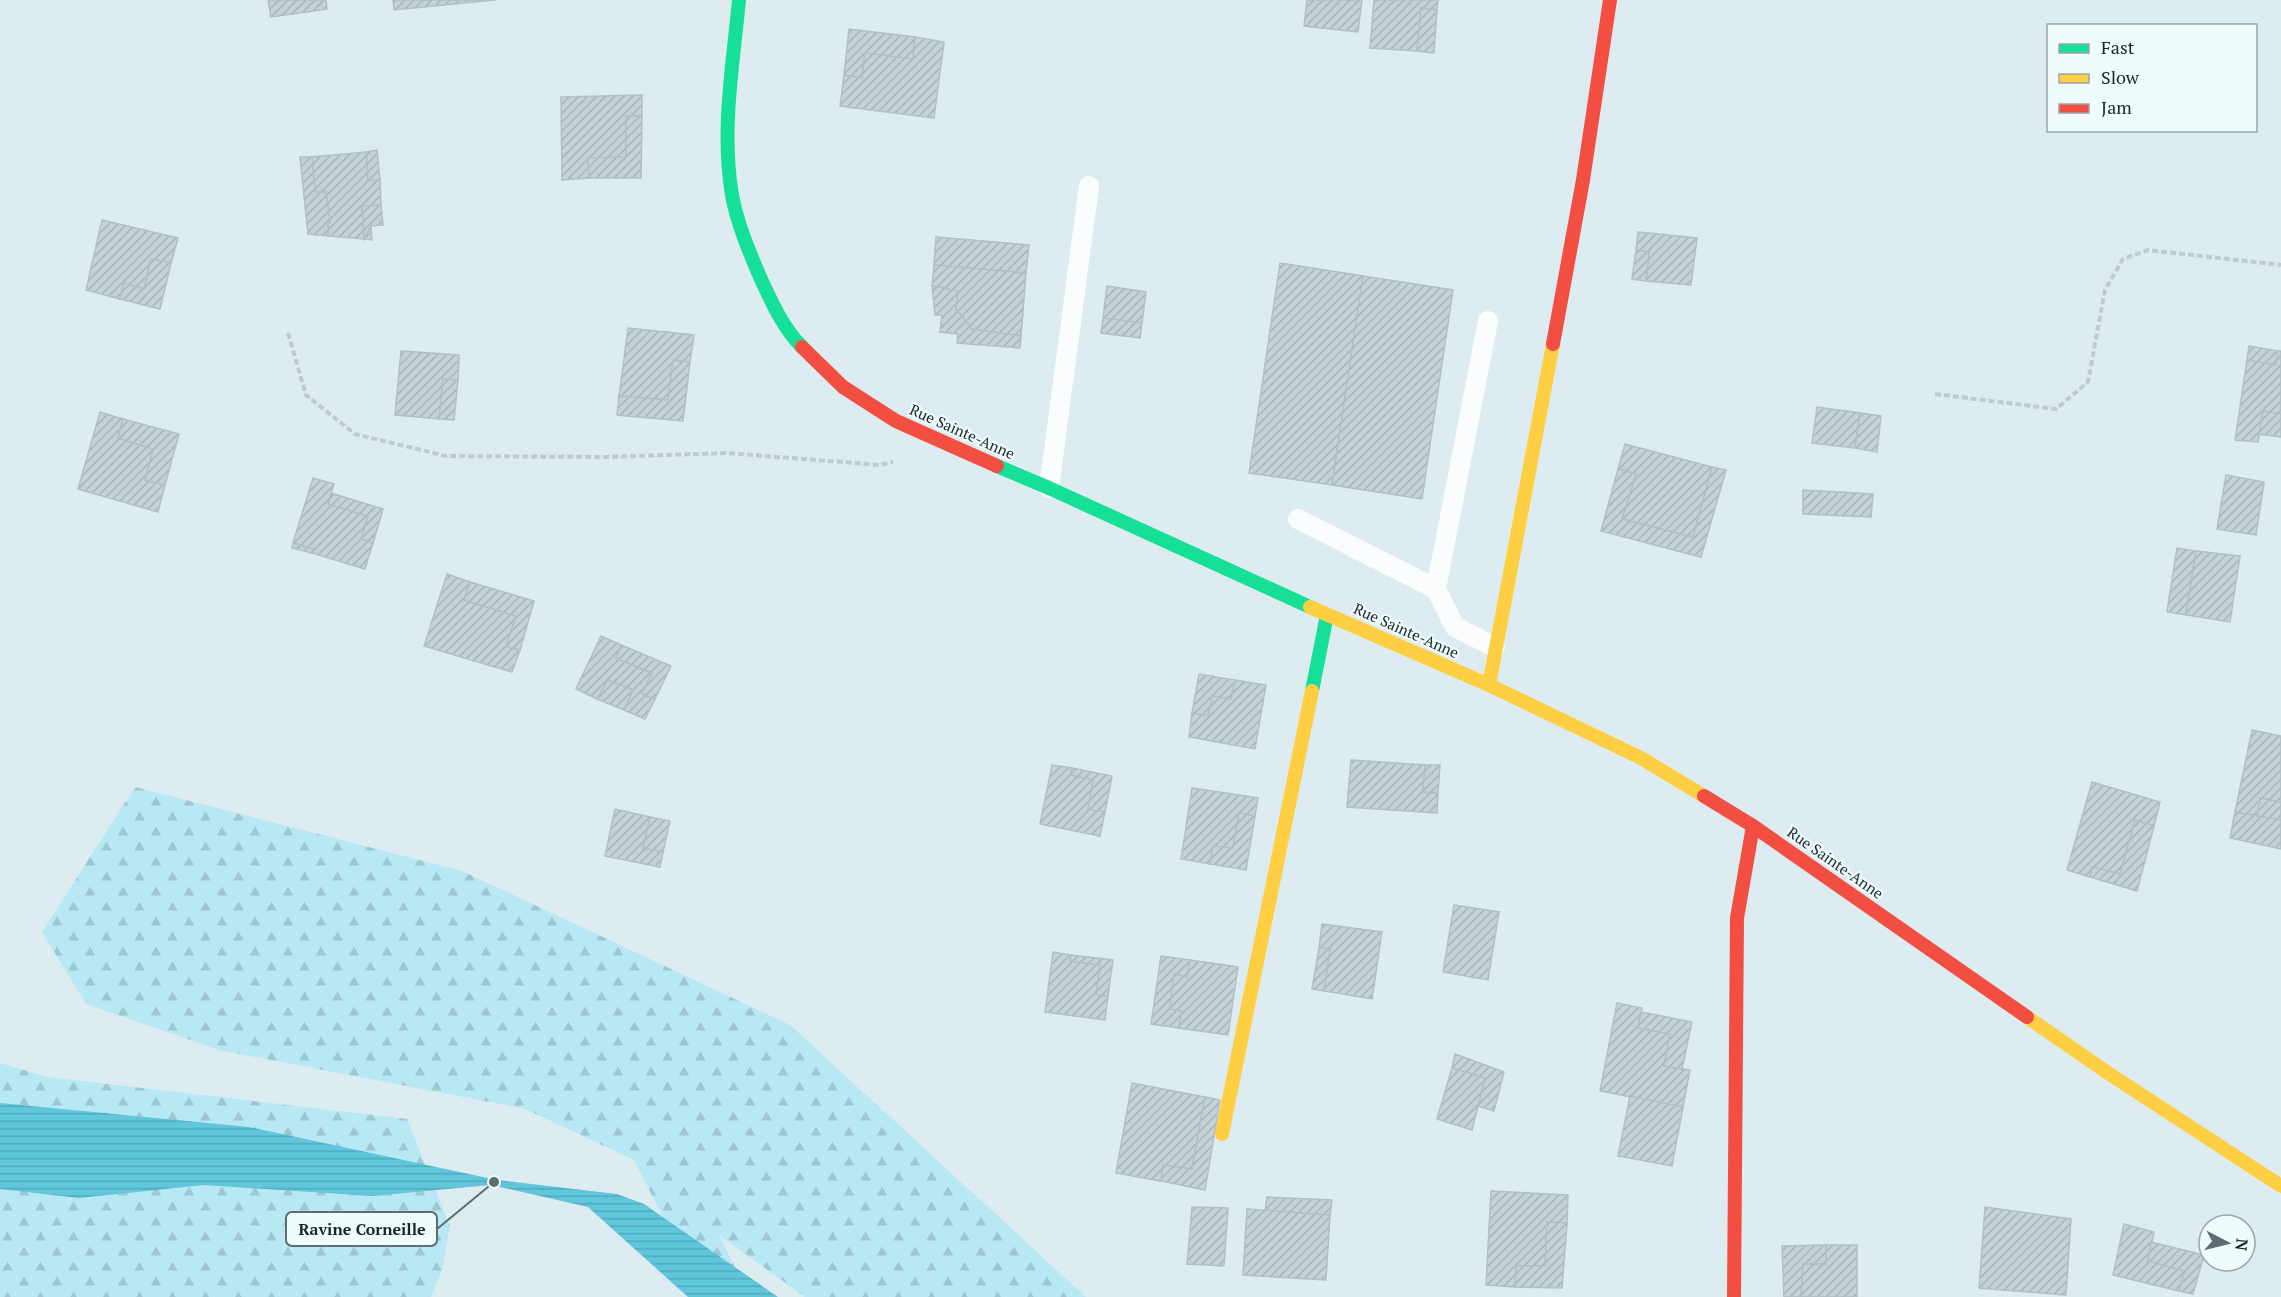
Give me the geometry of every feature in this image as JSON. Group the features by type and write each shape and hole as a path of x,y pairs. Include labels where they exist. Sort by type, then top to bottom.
{"main road":[{"name":"Rue Sainte-Anne","path":"739,0 727,122 732,196 748,248 771,302 796,341 843,387 896,421 952,448 1049,488 1327,615 1488,685 1641,758 1752,826 2108,1073 2281,1186"},
{"path":"1488,685 1583,180 1610,0"},
{"path":"1222,1134 1327,615"},
{"path":"1734,1297 1737,918 1752,826"}],"lane":[{"path":"1049,488 1089,186"},
{"path":"1436,589 1488,321"},
{"path":"1298,519 1436,589 1455,627 1495,646"}],"path":[{"path":"1935,394 2056,409 2088,382 2105,290 2123,259 2148,250 2281,265"},
{"path":"288,333 306,395 355,434 446,456 606,457 727,453 880,465 901,460"}],"green space":[{"path":"135,787 462,871 790,1025 1086,1297 805,1297 719,1235 750,1297 704,1297 634,1160 525,1109 219,1050 86,1004 42,932"},
{"path":"0,1063 48,1077 407,1119 450,1226 442,1270 431,1297 0,1297"}],"water":[{"path":"0,1103 249,1127 497,1180 617,1194 644,1204 778,1297 688,1297 588,1207 491,1185 372,1196 204,1185 79,1198 0,1189"}],"building":[{"path":"268,0 326,0 327,9 271,17"},
{"path":"393,0 495,0 394,10"},
{"path":"1307,0 1362,0 1358,32 1304,26"},
{"path":"1374,0 1438,0 1437,10 1421,8 1417,51 1370,48"},
{"path":"1421,8 1437,10 1434,53 1417,51"},
{"path":"849,29 915,37 913,59 865,53 862,78 844,75"},
{"path":"915,37 944,42 934,118 840,106 844,75 862,78 865,53 913,59"},
{"path":"642,95 642,116 626,116 626,157 588,158 589,178 562,180 561,97"},
{"path":"626,116 642,116 641,178 589,178 588,158 626,157"},
{"path":"377,150 380,180 368,181 366,152"},
{"path":"366,152 368,181 380,180 381,205 362,206 364,239 328,236 328,224 330,223 326,192 315,192 312,157"},
{"path":"300,157 312,157 315,192 326,192 330,223 328,224 328,236 308,234"},
{"path":"381,205 383,225 371,226 364,239 362,206"},
{"path":"102,220 178,238 171,263 151,259 144,289 124,283 120,299 86,290"},
{"path":"371,226 372,240 364,239"},
{"path":"1638,232 1697,238 1691,285 1646,281 1649,252 1636,250"},
{"path":"936,237 1029,245 1026,273 934,265"},
{"path":"1636,250 1649,252 1646,281 1632,279"},
{"path":"151,259 171,263 160,309 120,299 124,283 144,289"},
{"path":"1280,263 1363,276 1332,485 1249,473"},
{"path":"934,265 1026,273 1021,336 972,329 956,309 958,291 932,286"},
{"path":"1363,276 1453,290 1422,499 1332,485"},
{"path":"932,286 958,291 956,309 972,329 1021,336 1020,348 957,343 958,334 940,332 942,315 935,315"},
{"path":"1107,286 1146,292 1142,323 1103,318"},
{"path":"1103,318 1142,323 1140,338 1101,333"},
{"path":"628,328 694,335 690,362 673,360 668,400 619,396"},
{"path":"2249,346 2278,351 2276,365 2247,360"},
{"path":"401,351 459,355 458,380 443,379 439,419 395,415"},
{"path":"2278,351 2281,351 2281,414 2263,411 2258,442 2235,440 2247,360 2276,365"},
{"path":"673,360 690,362 683,421 617,415 619,396 668,400"},
{"path":"443,379 458,380 454,420 439,419"},
{"path":"1817,407 1860,413 1855,448 1812,443"},
{"path":"2263,411 2281,414 2281,437 2259,434"},
{"path":"100,412 123,419 118,438 153,449 145,480 165,485 158,512 78,489"},
{"path":"1860,413 1881,416 1877,452 1855,448"},
{"path":"123,419 179,434 165,485 145,480 153,449 118,438"},
{"path":"1625,444 1712,467 1693,537 1622,519 1636,474 1618,469"},
{"path":"1712,467 1726,470 1701,557 1601,531 1618,469 1636,474 1622,519 1693,537"},
{"path":"2226,475 2264,482 2256,535 2217,529"},
{"path":"313,478 334,484 328,504 368,516 361,539 373,543 365,569 312,553 313,549 293,543"},
{"path":"1803,490 1873,494 1871,517 1803,514"},
{"path":"331,493 383,509 373,543 361,539 368,516 328,504"},
{"path":"293,543 313,549 312,553 292,548"},
{"path":"2177,548 2196,551 2186,615 2167,612"},
{"path":"2196,551 2240,556 2230,622 2186,615"},
{"path":"447,574 470,582 464,600 516,616 506,647 520,650 512,672 424,646"},
{"path":"470,582 534,601 520,650 506,647 516,616 464,600"},
{"path":"601,636 621,645 616,658 652,673 642,694 655,699 645,719 624,710 633,690 608,680 597,699 576,689"},
{"path":"621,645 671,666 655,699 642,694 652,673 616,658"},
{"path":"1199,674 1235,680 1231,699 1212,696 1208,716 1192,713"},
{"path":"608,680 633,690 624,710 597,699"},
{"path":"1235,680 1266,685 1255,749 1189,737 1192,713 1208,716 1212,696 1231,699"},
{"path":"2252,730 2281,736 2281,802 2260,798 2257,816 2235,812"},
{"path":"1351,760 1425,765 1423,792 1438,793 1437,813 1347,807"},
{"path":"1052,765 1072,768 1071,775 1093,780 1088,809 1105,812 1100,836 1040,824"},
{"path":"1425,765 1440,765 1438,793 1423,792"},
{"path":"1072,768 1112,776 1105,812 1088,809 1093,780 1071,775"},
{"path":"2092,782 2160,802 2154,826 2135,820 2120,874 2092,867 2090,877 2067,870"},
{"path":"1192,788 1258,798 1255,816 1239,813 1233,848 1213,846 1210,864 1181,859"},
{"path":"2260,798 2281,802 2281,820 2257,816"},
{"path":"615,809 650,817 643,848 663,852 660,867 605,856"},
{"path":"2235,812 2281,820 2281,849 2230,838"},
{"path":"1239,813 1255,816 1246,870 1210,864 1213,846 1233,848"},
{"path":"650,817 670,821 663,852 643,848"},
{"path":"2135,820 2154,826 2137,891 2090,877 2092,867 2120,874"},
{"path":"1454,905 1499,912 1488,980 1443,972"},
{"path":"1322,924 1382,932 1372,999 1324,991 1330,949 1319,948"},
{"path":"1319,948 1330,949 1324,991 1312,989"},
{"path":"1053,952 1071,955 1070,961 1100,965 1096,995 1108,996 1105,1020 1045,1012"},
{"path":"1071,955 1113,960 1108,996 1096,995 1100,965 1070,961"},
{"path":"1161,956 1190,960 1187,977 1174,974 1170,1009 1182,1011 1179,1028 1151,1024"},
{"path":"1190,960 1238,967 1228,1035 1179,1028 1182,1011 1170,1009 1174,974 1187,977"},
{"path":"1617,1003 1642,1008 1638,1028 1670,1034 1664,1066 1690,1070 1683,1107 1600,1091"},
{"path":"1641,1012 1692,1022 1682,1069 1664,1066 1670,1034 1638,1028"},
{"path":"1455,1054 1504,1072 1494,1111 1478,1106 1485,1078 1452,1068"},
{"path":"1452,1068 1485,1078 1472,1130 1437,1119"},
{"path":"1132,1083 1205,1097 1192,1169 1163,1165 1161,1181 1116,1173"},
{"path":"1630,1096 1683,1107 1672,1166 1618,1156"},
{"path":"1205,1097 1220,1100 1205,1190 1161,1181 1163,1165 1192,1169"},
{"path":"1491,1191 1568,1195 1567,1223 1547,1222 1545,1266 1516,1266 1515,1287 1486,1285"},
{"path":"1267,1197 1332,1200 1330,1215 1265,1211"},
{"path":"1192,1207 1228,1208 1224,1266 1187,1264"},
{"path":"1985,1207 2071,1219 2066,1295 1979,1288"},
{"path":"1247,1209 1330,1215 1326,1280 1243,1275"},
{"path":"1547,1222 1567,1223 1562,1288 1515,1287 1516,1266 1545,1266"},
{"path":"2124,1224 2154,1232 2148,1261 2185,1271 2179,1291 2113,1275"},
{"path":"2151,1242 2197,1253 2197,1273 2199,1273 2193,1294 2179,1291 2185,1271 2148,1261"},
{"path":"1826,1245 1826,1264 1803,1264 1801,1297 1784,1297 1782,1246"},
{"path":"1826,1245 1857,1245 1857,1297 1801,1297 1803,1264 1826,1264"}],"traffic: fast":[{"path":"739,0 728,122 732,195 744,237 764,286 783,323 802,347"},
{"path":"997,466 1310,607"},
{"path":"1312,691 1327,615"}],"traffic: slow":[{"path":"1489,685 1553,344"},
{"path":"1310,607 1489,685 1641,758 1704,796"},
{"path":"1222,1134 1312,691"},
{"path":"2027,1017 2281,1186"}],"traffic: jam":[{"path":"1553,344 1583,180 1610,0"},
{"path":"802,347 843,387 896,421 997,466"},
{"path":"1704,796 1753,826 2027,1017"},
{"path":"1734,1297 1737,918 1753,826"}],"place":[{"name":"Ravine Corneille","path":"494,1182"}]}
